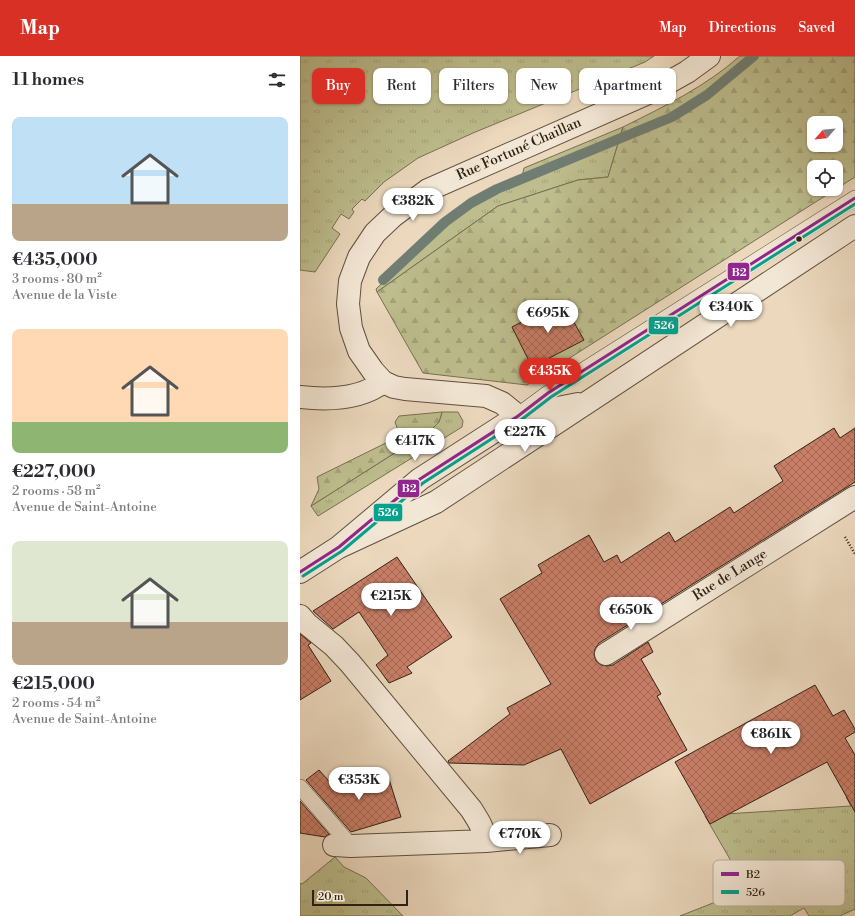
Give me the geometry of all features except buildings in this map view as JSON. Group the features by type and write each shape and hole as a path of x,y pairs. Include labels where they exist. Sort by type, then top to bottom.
{"street":[{"name":"Rue Fortuné Chaillan","path":"518,416 502,403 486,396 394,387 384,382 372,371 359,351 351,328 348,304 350,281 359,257 375,233 392,216 428,190 655,90 687,72 709,56"},
{"path":"339,547 436,502 855,226"},
{"path":"300,397 329,398 347,396 368,391 384,382"},
{"path":"300,572 339,547 420,479 518,416 589,402"},
{"path":"488,468 512,442 518,416"},
{"name":"Rue de Lange","path":"606,654 855,497"},
{"path":"300,616 306,624 342,653 471,810 479,821 484,832 486,842"},
{"path":"343,846 486,842 550,835"}],"lane":[{"path":"518,416 561,385 855,198"},
{"path":"300,787 343,846"}],"green space":[{"path":"300,56 654,56 645,62 630,68 579,68 579,89 571,93 571,68 516,68 516,104 543,104 418,158 384,182 365,201 362,199 352,209 354,212 349,219 341,214 332,228 340,234 315,272 300,270"},
{"path":"740,56 855,56 855,177 843,185 843,160 807,160 807,196 825,196 527,385 423,373 377,292 498,206 578,180 608,177 623,127 667,104 676,104 676,99 699,87"},
{"path":"623,127 608,177 578,180 498,206 377,292 376,289 444,225 470,206 499,190 521,181 524,168"},
{"path":"442,412 458,412 463,421 462,427 318,516 311,506 431,430 439,422"},
{"path":"442,412 439,422 431,430 311,506 319,489 317,477 400,436 395,422 399,416"},
{"path":"855,795 855,909 840,916 809,916 804,908 790,916 680,916 713,903 713,906 845,906 845,860 730,860 705,816 851,806 846,797"},
{"path":"335,857 344,867 366,878 403,916 300,916 300,883 302,884"}],"waterway":[{"path":"383,280 445,222 471,203 497,189 672,117 707,95 754,56"}],"transit line":[{"name":"B2","path":"300,572 339,547 420,479 518,416 548,393 855,198"},
{"name":"526","path":"303,576 342,551 423,483 521,420 551,397 855,204"}]}
